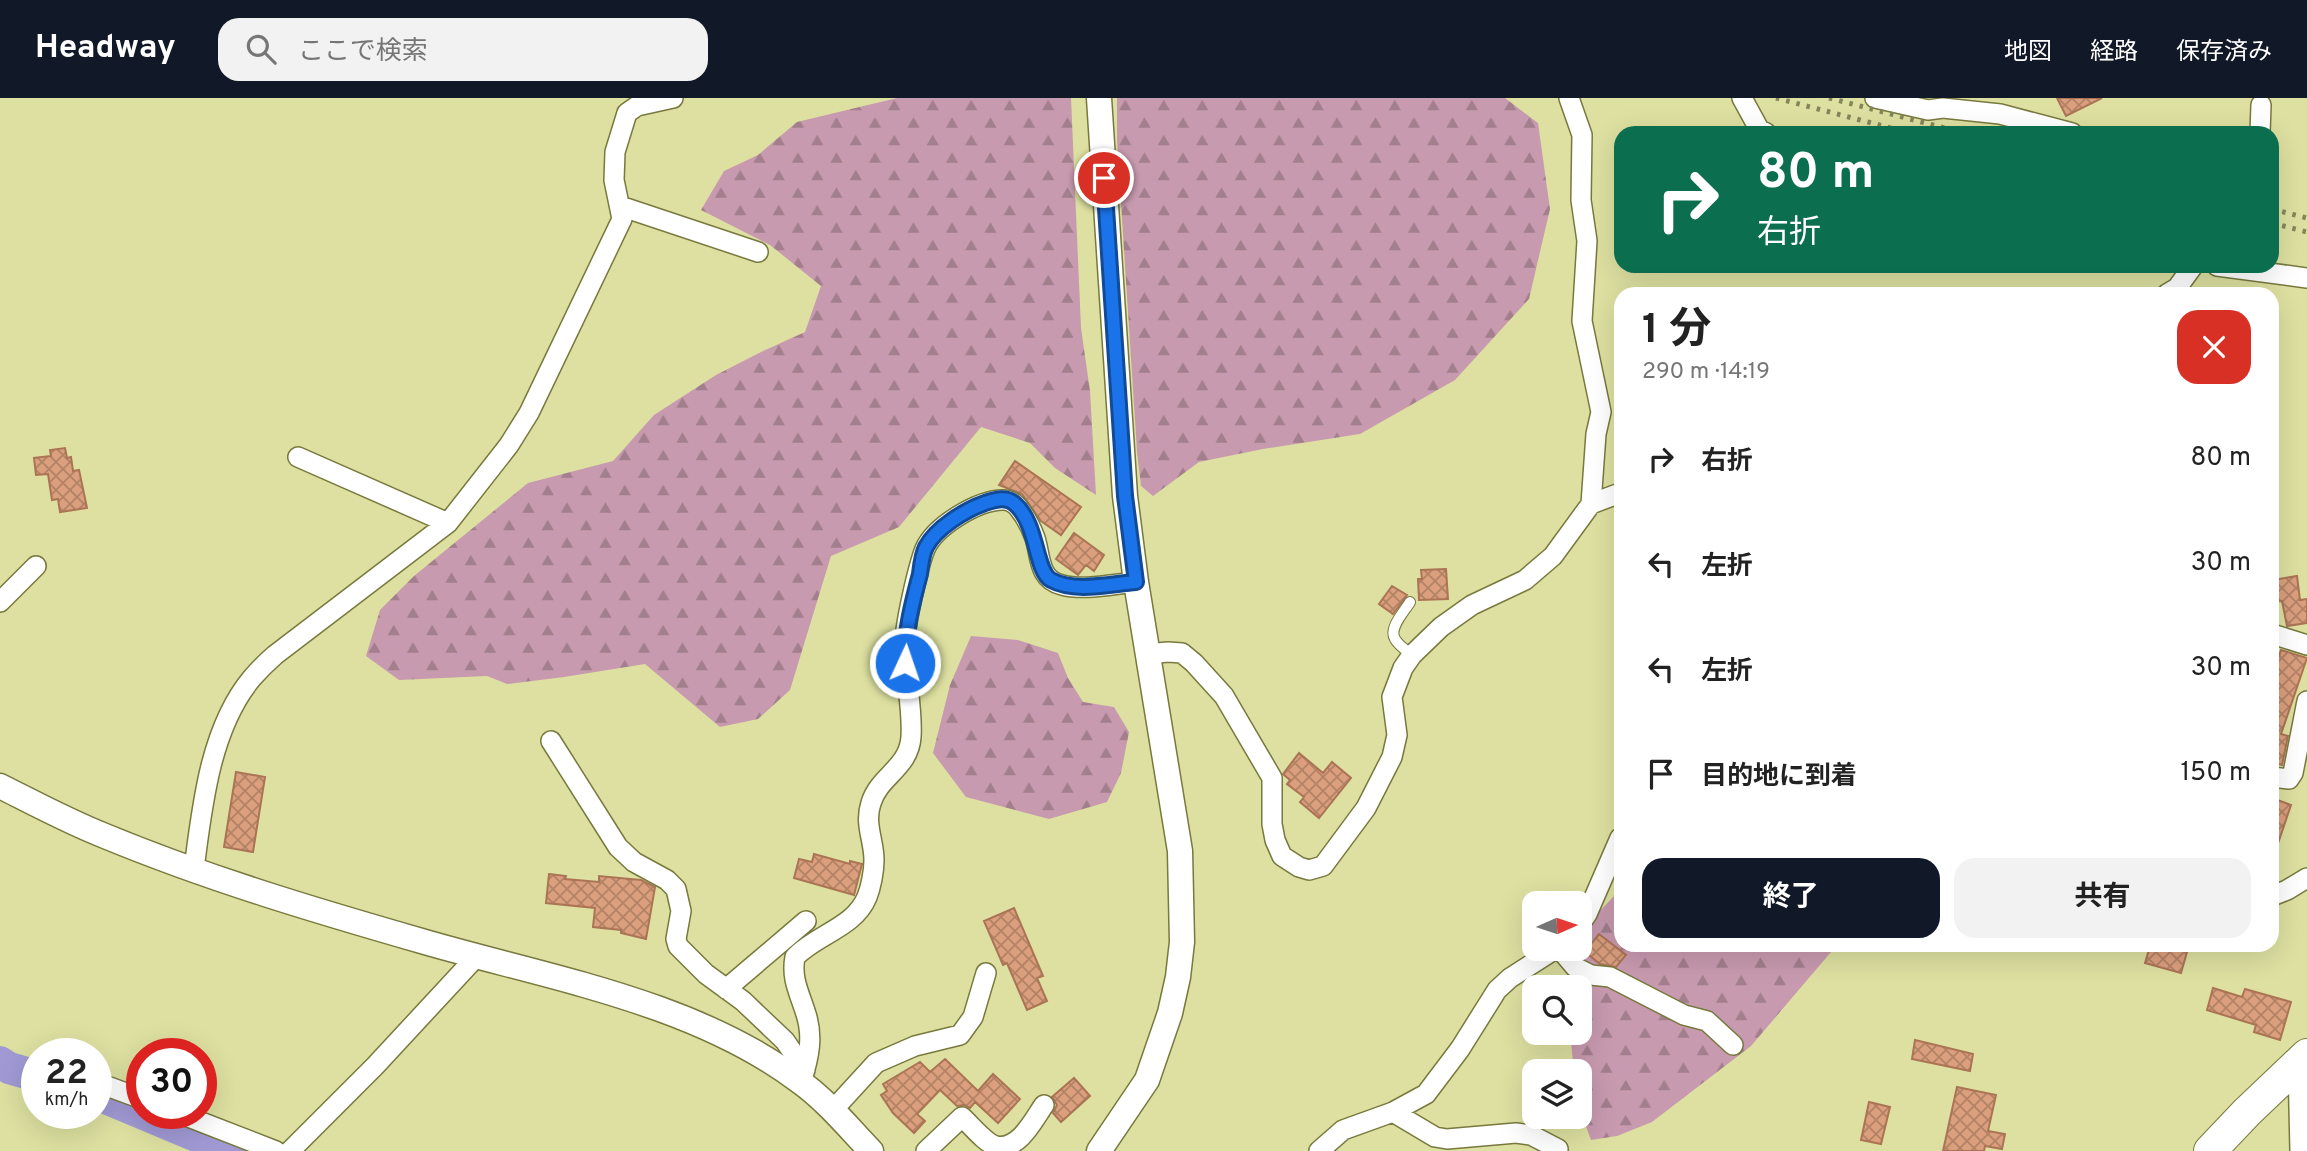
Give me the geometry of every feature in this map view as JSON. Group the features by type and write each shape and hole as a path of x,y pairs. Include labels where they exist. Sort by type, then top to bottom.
{"main road":[{"path":"2210,1151 2303,1060"}],"street":[{"path":"194,869 202,799 220,739 235,705 251,679 275,655 448,523 489,472 529,413 620,225 622,219 614,180 615,152 627,113 637,106 674,98"},
{"path":"1099,98 1125,496 1147,654 1180,850 1182,942 1170,1013 1147,1080 1099,1151"},
{"path":"1147,654 1182,653 1224,696 1272,778 1272,824 1282,856 1308,870 1323,866 1366,808 1392,757 1397,735 1392,697 1403,668 1412,655 1441,627 1472,605 1525,580 1553,556 1591,504 1596,434 1601,412 1581,321 1587,241 1581,200 1582,135 1569,98"},
{"path":"1742,98 1757,126"},
{"path":"1875,98 1918,109 1944,103 2045,126"},
{"path":"2260,126 2261,105"},
{"path":"620,206 758,252"},
{"path":"2270,273 2307,278"},
{"path":"298,457 448,523"},
{"path":"1591,504 1614,495"},
{"path":"803,1076 810,1055 811,1041 806,1012 794,979 795,957 816,939 842,926 867,898 874,860 867,820 871,801 879,786 908,755 911,737 905,638 926,547 960,513 979,505 1006,499 1015,504 1029,523 1040,564 1047,578 1062,585 1074,586 1136,582"},
{"path":"0,602 36,566"},
{"path":"2279,636 2307,645"},
{"path":"2279,778 2289,779 2293,773 2307,701"},
{"path":"551,741 618,847 634,862 676,888 681,911 676,939 678,946 706,974 743,1001 785,1041 803,1076 871,1151"},
{"path":"0,786 104,836 225,882 477,957 620,996 680,1016 803,1076"},
{"path":"1592,903 1614,852"},
{"path":"2279,893 2307,878"},
{"path":"726,989 806,921"},
{"path":"290,1151 477,957"},
{"path":"1319,1151 1343,1129 1393,1112 1426,1094 1460,1049 1497,990 1510,978 1537,961"},
{"path":"1570,961 1591,975 1610,977 1684,1015 1707,1021 1733,1045"},
{"path":"832,1111 876,1063 915,1046 960,1035 973,1017 986,973"},
{"path":"2300,1151 2303,1060"},
{"path":"926,1151 962,1117 995,1146 1007,1148 1022,1138 1044,1105"},
{"path":"1393,1112 1435,1137 1447,1139 1516,1133 1530,1143 1558,1149"},
{"path":"217,1128 276,1151"}],"lane":[{"path":"1410,603 1394,627 1393,635 1412,655"}],"green space":[{"path":"897,98 1071,98 1081,328 1090,391 1096,495 1055,468 1030,443 981,427 899,527 831,556 790,690 758,719 720,727 645,664 507,684 487,676 399,680 366,656 380,610 414,576 528,483 613,461 654,415 716,375 805,332 821,286 770,245 701,210 724,171 758,155 797,122"},
{"path":"1117,98 1505,98 1538,123 1550,209 1529,299 1455,380 1360,434 1199,462 1153,496 1141,486 1137,452 1117,141"},
{"path":"971,636 1018,640 1058,653 1068,678 1083,702 1114,707 1129,732 1121,773 1107,802 1049,819 966,797 933,753 950,685"},
{"path":"1614,896 1614,952 1831,952 1751,1046 1652,1122 1617,1136 1591,1140 1587,1129 1592,1129 1592,1059 1573,1059 1571,1045 1592,1045 1592,975 1572,975 1576,961 1592,961 1592,919"}],"building":[{"path":"2057,98 2102,98 2066,116"},
{"path":"65,448 67,458 71,457 73,471 79,470 87,508 60,512 58,499 52,500 48,474 36,475 34,458 51,456 50,450"},
{"path":"1015,461 1081,507 1061,535 1041,521 1022,494 999,485"},
{"path":"1074,533 1104,555 1094,571 1086,565 1078,575 1056,559"},
{"path":"1446,569 1448,599 1419,600 1418,579 1422,579 1421,570"},
{"path":"2297,576 2300,600 2307,599 2307,623 2287,626 2282,601 2279,601 2279,579"},
{"path":"1392,586 1407,595 1393,614 1379,604"},
{"path":"2281,650 2307,658 2281,734 2288,736 2282,765 2279,764"},
{"path":"1299,753 1323,773 1332,762 1351,778 1319,818 1300,802 1304,797 1287,784 1290,780 1283,774"},
{"path":"236,772 265,777 253,852 224,847"},
{"path":"2279,801 2291,805 2279,840"},
{"path":"814,854 850,864 850,861 862,864 854,895 794,878 799,859 812,862"},
{"path":"549,874 566,876 565,879 599,882 599,876 641,880 655,887 646,939 621,933 621,930 593,927 595,908 546,903"},
{"path":"1014,908 1043,976 1037,978 1047,1001 1027,1010 1007,963 1003,965 984,921"},
{"path":"1599,934 1614,946 1614,952 1626,955 1616,967 1600,964 1592,958 1592,943"},
{"path":"2148,952 2187,952 2181,973 2145,963"},
{"path":"2213,988 2242,997 2245,989 2291,1002 2280,1040 2254,1032 2256,1025 2207,1010"},
{"path":"1915,1040 1973,1054 1970,1071 1912,1059"},
{"path":"945,1059 978,1091 993,1074 1020,1099 998,1123 975,1102 970,1108 957,1106 940,1090 917,1114 925,1121 914,1133 893,1113 881,1095 887,1091 883,1084 920,1062 930,1072"},
{"path":"1074,1078 1090,1096 1061,1122 1053,1113 1057,1105 1052,1097"},
{"path":"1957,1087 1996,1095 1988,1131 2005,1134 2002,1149 1985,1146 1984,1151 1943,1151"},
{"path":"1869,1102 1890,1107 1881,1144 1861,1140"}],"waterway":[{"path":"0,1062 21,1071"},
{"path":"112,1101 232,1151"}],"railway":[{"path":"1776,98 1883,126"},
{"path":"1829,98 1937,126"},
{"path":"2279,211 2307,218"},
{"path":"2279,225 2307,232"}],"route":[{"path":"905,663 906,628 926,547 960,513 979,505 1006,499 1015,504 1029,523 1040,564 1047,578 1062,585 1136,582 1125,496 1104,178"}]}
